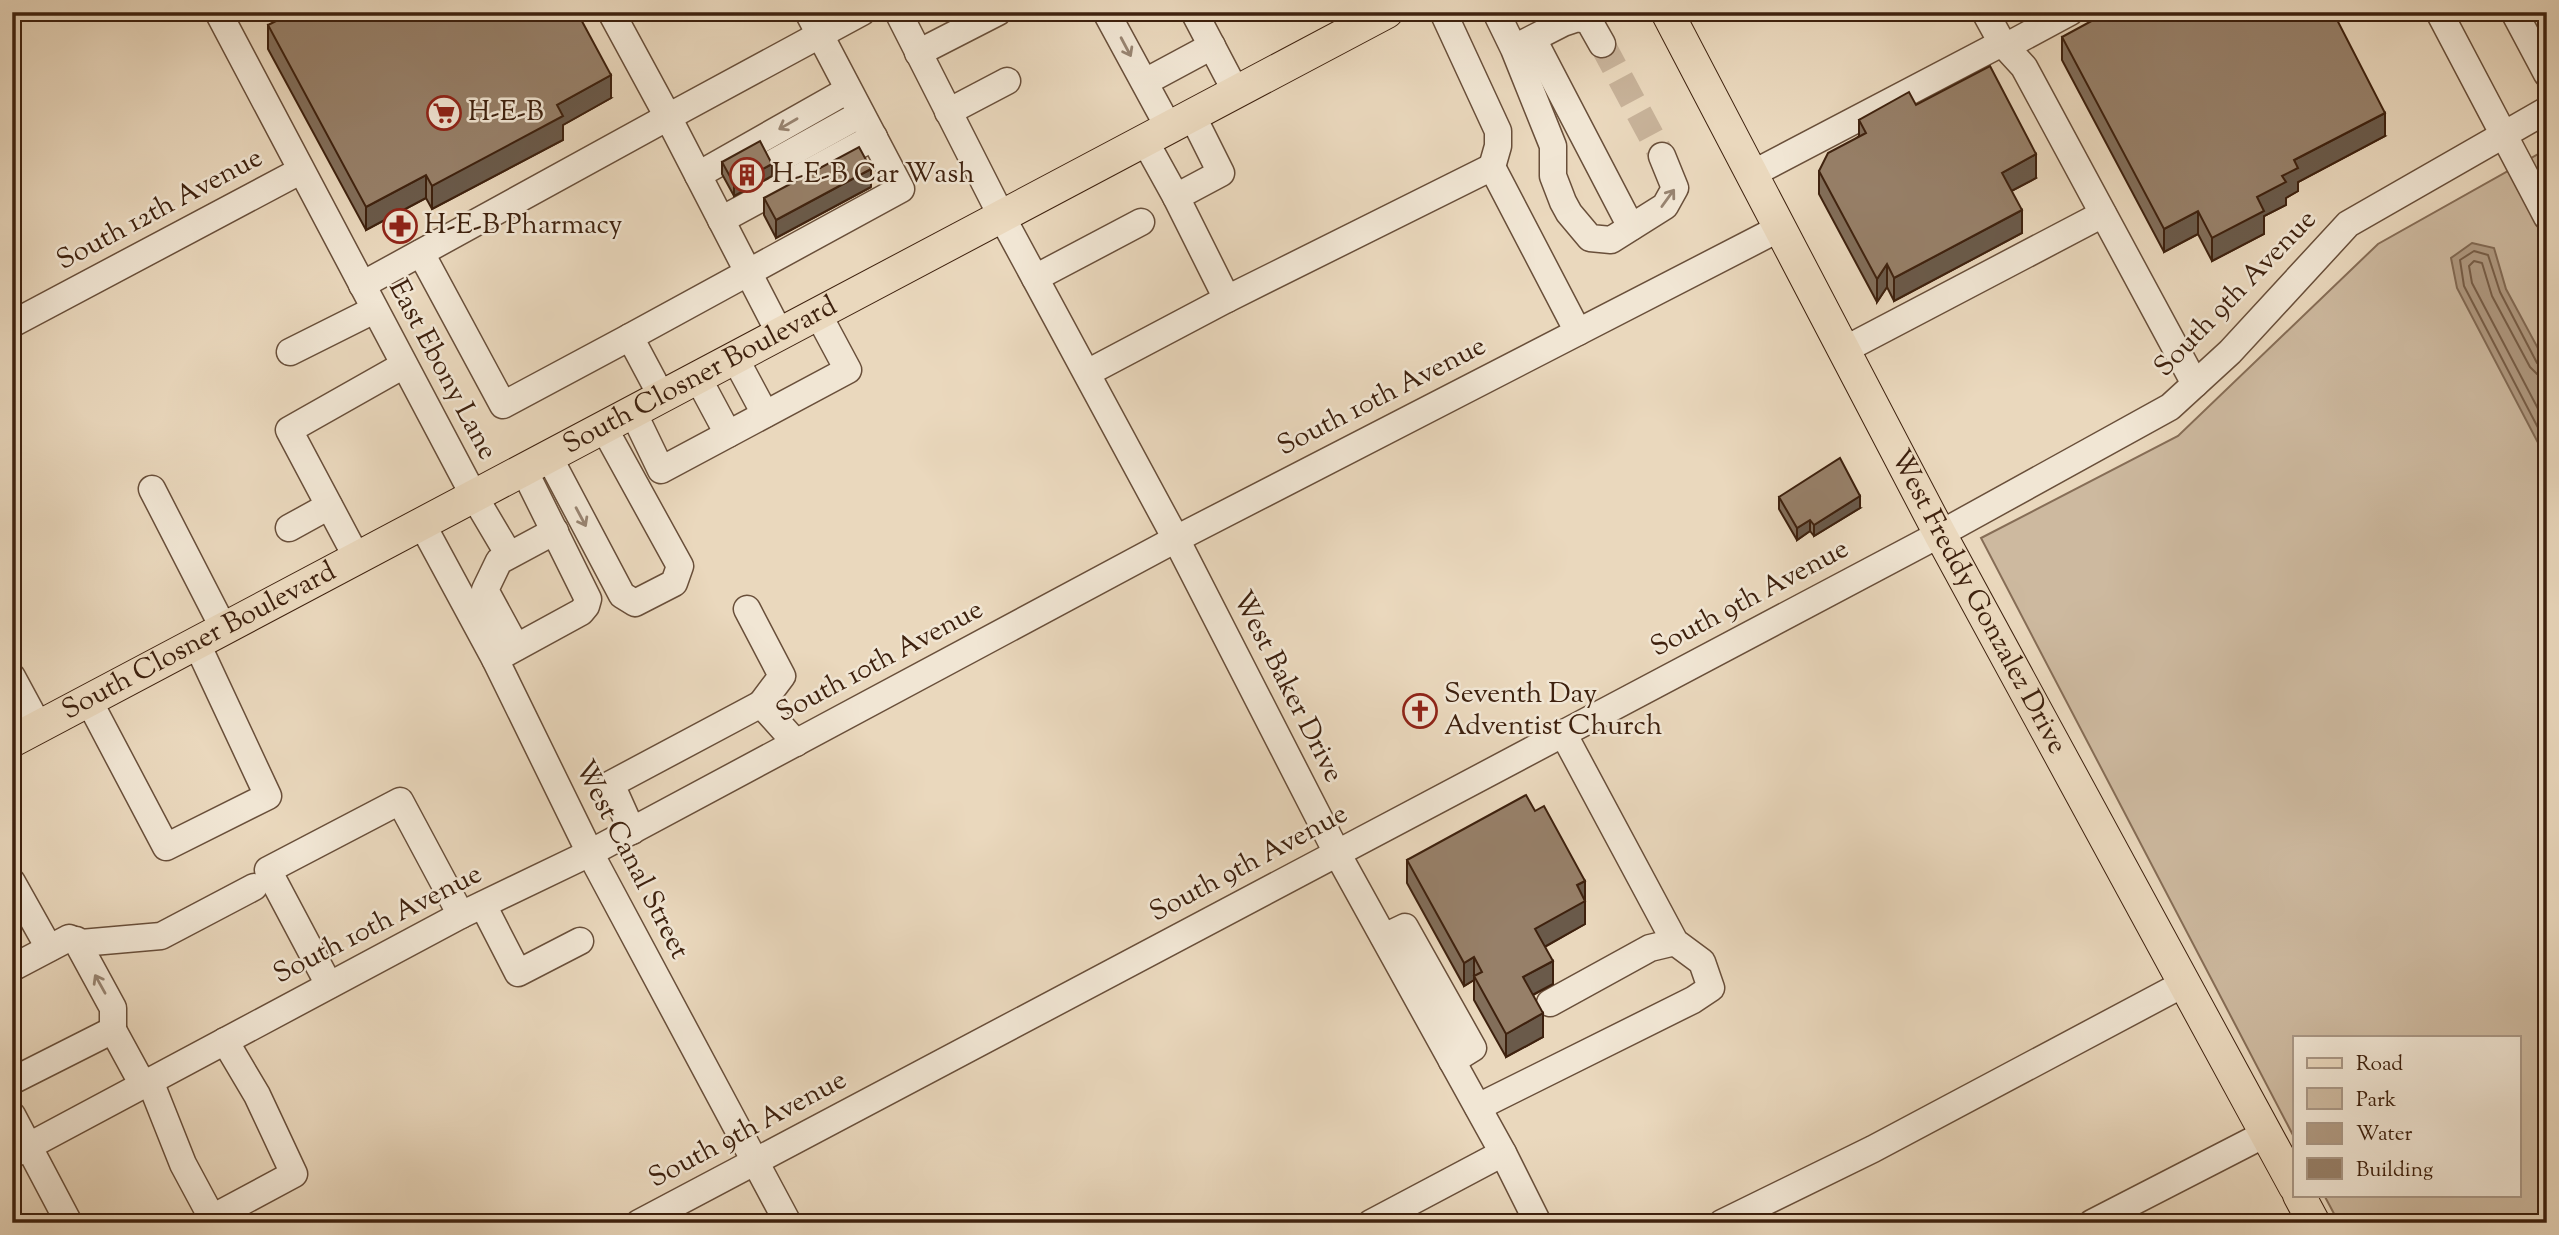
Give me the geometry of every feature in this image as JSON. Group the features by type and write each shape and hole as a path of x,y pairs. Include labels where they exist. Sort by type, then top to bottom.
{"main road":[{"name":"South Closner Boulevard","path":"26,734 1387,12"},
{"name":"West Freddy Gonzalez Drive","path":"1667,12 1940,534 2293,1182"},
{"path":"2300,1196 2314,1223"}],"street":[{"path":"611,12 714,195 747,271 780,334"},
{"path":"362,285 668,117 814,24 862,12"},
{"name":"West Baker Drive","path":"898,12 1002,217 1176,539 1337,853 1503,1153 1538,1223"},
{"path":"918,53 998,12"},
{"path":"1107,12 1169,128 1221,173 1176,197"},
{"path":"1195,12 1237,92"},
{"path":"1443,12 1497,131 1498,146 1492,167 1578,332"},
{"path":"1496,12 1523,44 1631,227"},
{"path":"1985,12 2003,45 2024,68 2195,384"},
{"path":"1752,174 2070,12"},
{"path":"2439,12 2547,217"},
{"path":"2514,12 2547,74"},
{"name":"East Ebony Lane","path":"228,16 300,171 474,496 509,555"},
{"path":"1523,44 1578,18 1589,21 1602,44"},
{"path":"421,253 503,405 747,271 788,217 843,187 901,189 814,24"},
{"path":"1523,44 1553,146 1553,176 1569,213 1590,238 1611,240 1665,206 1675,188 1662,156"},
{"path":"1144,82 1212,46"},
{"path":"948,112 1007,81"},
{"path":"714,195 848,90"},
{"name":"South 9th Avenue","path":"639,1223 1940,534 2170,407 2230,352 2348,223 2547,110"},
{"path":"714,195 788,217 843,187 867,126"},
{"path":"767,166 867,126"},
{"path":"1169,128 1176,197 1227,299"},
{"path":"1087,373 1227,299 1492,167"},
{"name":"South 12th Avenue","path":"12,324 300,171"},
{"path":"1844,350 2103,214"},
{"path":"1035,278 1141,222"},
{"name":"South 10th Avenue","path":"21,1150 472,910 632,831 1176,539 1780,228"},
{"path":"290,352 374,310"},
{"path":"633,412 661,470 848,370 818,314"},
{"path":"630,337 662,397"},
{"path":"735,358 765,414"},
{"path":"357,558 289,430 404,365"},
{"path":"698,378 728,434"},
{"path":"537,463 622,596 635,603 674,583 680,566 604,428"},
{"path":"505,653 586,606 587,599 555,531 537,463"},
{"path":"152,489 224,629"},
{"path":"289,528 329,506"},
{"name":"West Canal Street","path":"422,524 474,596 505,653 590,853 788,1223"},
{"path":"474,596 499,561 555,531"},
{"path":"632,831 611,784 761,705 782,676 747,610"},
{"path":"89,701 166,847 268,796 197,644"},
{"path":"12,677 26,734"},
{"path":"761,705 796,743"},
{"path":"1478,1107 1693,1000 1711,988 1702,962 1675,942 1563,733"},
{"path":"329,985 268,870 400,801 472,910 518,973 580,941"},
{"path":"12,882 49,948"},
{"path":"12,968 69,938 81,943 161,936 254,887"},
{"path":"76,940 113,1008 113,1030 146,1083 183,1164 212,1218 294,1174 257,1095 225,1041"},
{"path":"1550,1003 1650,948 1675,942"},
{"path":"1722,1223 1873,1149 2185,983"},
{"path":"12,1082 113,1030"},
{"path":"12,1115 21,1150 69,1223"},
{"path":"2092,1223 2123,1216 2267,1133"},
{"path":"1371,1223 1503,1153"}],"green space":[{"path":"2547,149 2547,1223 2339,1223 2325,1196 2520,1196 2520,1036 2293,1036 2293,1135 1981,538 2178,436 2378,244"}],"water":[{"path":"2472,243 2494,248 2506,289 2547,365 2547,460 2457,288 2451,258"}],"building":[{"name":"H-E-B","path":"294,12 577,12 611,75 557,105 563,116 432,186 426,175 366,207 268,25"},
{"path":"2108,12 2333,12 2385,113 2294,160 2298,168 2282,176 2286,182 2257,197 2264,211 2212,238 2198,211 2164,229 2062,37"},
{"path":"1990,66 2036,154 2002,173 2022,210 1894,278 1887,264 1877,279 1819,171 1828,153 1866,133 1859,120 1909,92 1916,105"},
{"path":"760,141 772,164 734,184 722,162"},
{"path":"859,147 871,169 776,220 764,198"},
{"path":"1840,458 1860,496 1814,525 1810,520 1797,528 1779,497"},
{"path":"1526,795 1535,811 1544,806 1585,881 1577,885 1585,901 1535,929 1553,961 1523,977 1543,1013 1506,1034 1474,976 1482,972 1474,957 1464,963 1407,860"}],"tunnel":[{"path":"1602,44 1662,156"}],"place":[{"name":"H-E-B","path":"444,113"},
{"name":"H-E-B Car Wash","path":"747,175"},
{"name":"H-E-B Pharmacy","path":"400,226"},
{"name":"Seventh Day Adventist Church","path":"1420,711"}]}
